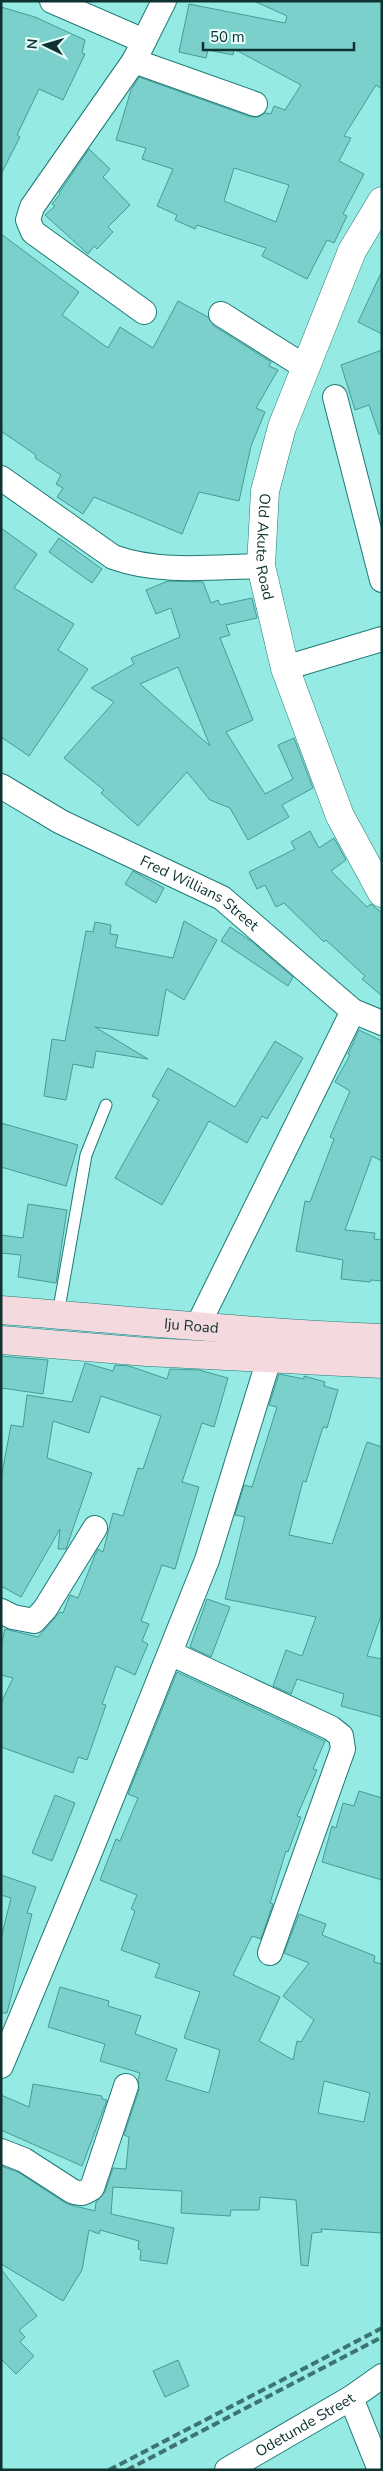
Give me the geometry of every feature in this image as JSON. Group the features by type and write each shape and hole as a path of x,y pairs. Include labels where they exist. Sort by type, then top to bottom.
{"main road":[{"name":"Iju Road","path":"1,1310 198,1325 271,1334 382,1338"},
{"name":"Iju Road","path":"1,1340 269,1359 382,1364"}],"street":[{"path":"52,1 139,51 256,104"},
{"path":"144,312 33,232 28,220 32,207 139,51 164,1"},
{"name":"Old Akute Road","path":"382,201 352,251 282,427 265,491 261,566 286,668 340,816 382,893"},
{"path":"221,314 305,367"},
{"path":"335,397 382,580"},
{"path":"1,478 113,557 134,564 166,568 261,566"},
{"path":"286,668 382,639"},
{"name":"Fred Willians Street","path":"1,786 61,822 222,898 353,1011 382,1023"},
{"path":"198,1325 353,1011"},
{"path":"1,2066 207,1560 269,1359"},
{"path":"1,1611 34,1621 45,1609 95,1528"},
{"path":"170,1653 331,1728 341,1736 343,1749 270,1953"},
{"path":"1,2151 24,2160 72,2191 84,2193 92,2188 126,2086"},
{"name":"Odetunde Street","path":"226,2470 351,2398 382,2376"},
{"path":"351,2398 380,2470"}],"lane":[{"path":"58,1315 86,1155 106,1105"}],"building":[{"path":"254,1 382,1 382,89 376,85 344,136 351,138 339,161 364,174 343,214 347,216 334,243 327,240 307,279 262,256 266,248 197,225 195,229 175,220 177,215 157,206 173,169 142,159 146,148 116,140 131,90 139,77 251,117 258,117 265,113 271,114 274,106 285,110 301,85 234,49 233,55 208,50 206,58 179,52 189,4 285,23 287,16","holes":["234,168 289,185 276,222 224,201"]},
{"path":"1,7 35,17 85,40 82,53 85,54 63,100 39,89 17,135 20,137 1,174"},
{"path":"89,149 110,169 103,177 130,205 108,227 113,232 97,249 94,246 88,254 45,215 55,206 52,204"},
{"path":"1,234 79,292 62,315 108,348 120,327 153,348 178,301 208,317 214,326 271,362 269,366 278,370 256,408 265,412 251,446 239,501 199,492 182,534 94,497 83,514 57,497 63,488 56,484 61,475 35,458 36,455 1,431"},
{"path":"382,271 382,334 358,322"},
{"path":"382,350 382,434 379,434 369,405 355,410 341,365"},
{"path":"1,528 37,554 14,588 74,624 58,650 88,669 29,756 1,737"},
{"path":"59,538 102,569 92,583 49,552"},
{"path":"168,581 203,582 211,603 218,600 220,605 252,598 257,618 226,625 230,635 220,638 253,720 226,732 265,794 293,779 278,745 294,738 313,788 282,805 289,817 248,840 230,808 210,800 187,772 138,826 101,793 104,790 64,758 114,702 91,688 134,664 131,658 180,637 171,608 156,614 146,590","holes":["178,667 210,746 140,684"]},
{"path":"310,831 319,848 334,838 346,860 331,871 367,907 371,904 382,913 382,996 362,979 365,976 326,940 324,942 284,903 276,907 265,885 257,889 249,872 295,849 291,842"},
{"path":"133,871 164,888 156,903 125,884"},
{"path":"184,921 217,940 184,1000 166,989 158,1036 95,1027 148,1059 96,1051 93,1068 73,1064 66,1100 44,1096 52,1039 65,1041 86,931 93,932 95,922 111,925 110,934 118,935 115,947 173,958"},
{"path":"230,927 251,941 293,977 288,986 221,941"},
{"path":"359,1030 382,1041 382,1161 372,1156 345,1230 375,1233 374,1239 382,1240 382,1281 371,1280 370,1282 341,1279 343,1260 296,1251 305,1201 310,1202 334,1139 330,1137 350,1091 335,1082 350,1055 348,1054"},
{"path":"275,1041 303,1058 267,1119 262,1116 247,1143 209,1121 162,1205 115,1178 159,1100 152,1096 168,1068 235,1107"},
{"path":"1,1123 78,1145 66,1186 1,1167"},
{"path":"28,1204 67,1210 56,1283 18,1277 21,1255 1,1253 1,1235 23,1238"},
{"path":"1,1356 48,1360 43,1394 1,1388"},
{"path":"85,1363 113,1371 115,1365 129,1366 167,1379 170,1369 199,1370 228,1378 214,1427 202,1423 182,1482 199,1487 175,1569 162,1565 141,1621 149,1624 142,1641 148,1644 135,1675 116,1666 102,1704 106,1705 87,1760 78,1757 73,1773 1,1747 1,1703 13,1678 1,1675 1,1646 5,1629 38,1637 60,1612 63,1613 70,1595 78,1598 98,1549 103,1552 113,1513 123,1516 138,1468 143,1469 161,1416 101,1396 89,1433 53,1421 47,1458 92,1473 66,1549 58,1549 60,1529 21,1597 1,1586 1,1479 11,1425 23,1427 27,1395 72,1402"},
{"path":"279,1374 304,1379 304,1376 325,1382 324,1386 338,1390 327,1428 323,1427 306,1482 303,1481 289,1535 332,1544 367,1442 382,1447 382,1613 367,1656 382,1659 382,1717 341,1706 344,1694 297,1679 291,1694 273,1686 286,1650 302,1656 316,1617 225,1599 245,1517 235,1515 244,1485 252,1487 277,1407 269,1405"},
{"path":"207,1599 230,1607 211,1657 190,1647"},
{"path":"177,1672 325,1741 313,1769 317,1770 297,1816 301,1817 288,1852 286,1851 270,1903 273,1904 261,1939 252,1936 233,1975 280,1997 259,2041 293,2060 297,2041 301,2042 314,2020 283,1996 309,1963 284,1953 299,1914 326,1924 322,1935 375,1956 374,1962 382,1964 382,2233 321,2229 322,2232 312,2233 308,2266 301,2265 296,2200 260,2197 259,2210 231,2210 230,2216 181,2213 182,2191 113,2187 111,2214 174,2228 167,2264 140,2260 141,2250 138,2249 139,2241 100,2230 99,2234 89,2230 82,2270 63,2301 1,2264 1,2166 18,2172 67,2204 95,2211 96,2202 105,2192 113,2168 126,2169 129,2137 124,2135 139,2090 138,2080 140,2073 100,2061 105,2044 48,2027 60,1987 109,2001 108,2006 141,2016 135,2034 177,2049 166,2080 209,2093 220,2050 184,2038 200,1992 155,1977 160,1964 121,1950 135,1911 131,1909 137,1895 100,1880 116,1839 120,1841 138,1798 128,1794","holes":["324,2081 370,2093 364,2122 318,2113"]},
{"path":"359,1791 382,1798 382,1880 322,1862 332,1826 336,1828 343,1803 354,1806"},
{"path":"55,1795 75,1803 52,1861 32,1853"},
{"path":"1,1875 36,1887 27,1913 32,1914 7,2013 1,2013 1,1938 11,1898 1,1895"},
{"path":"33,2084 102,2096 102,2099 107,2100 82,2166 1,2130 1,2095 29,2107"},
{"path":"1,2269 37,2316 19,2330 25,2337 20,2342 34,2356 16,2374 1,2359"},
{"path":"178,2360 189,2386 165,2397 153,2371"}],"railway":[{"path":"109,2470 382,2328"},
{"path":"127,2470 382,2337"}]}
